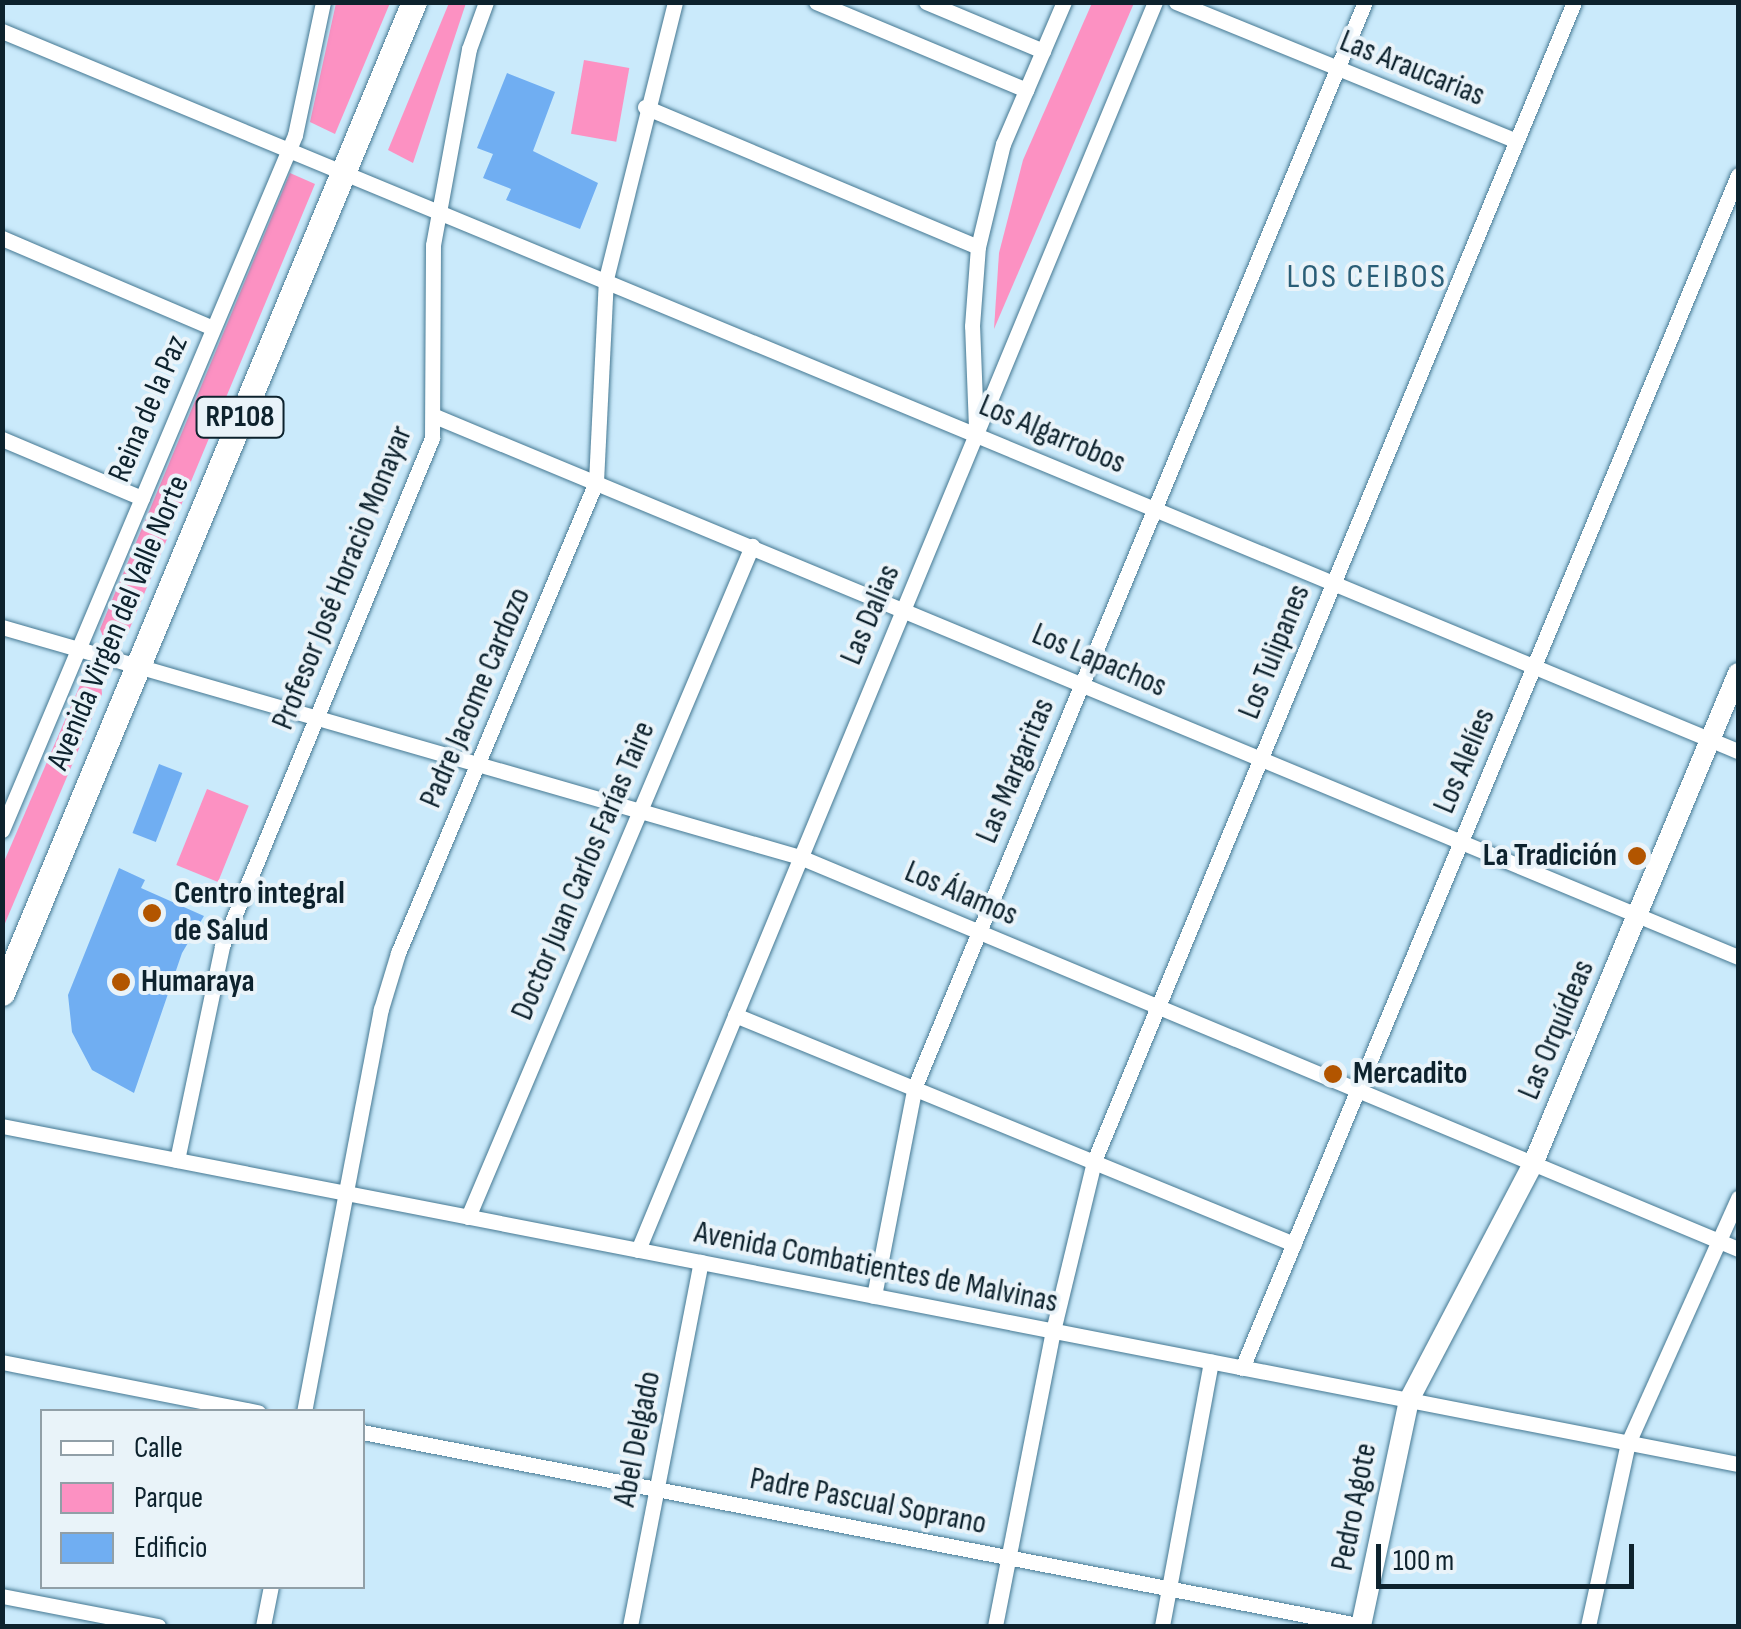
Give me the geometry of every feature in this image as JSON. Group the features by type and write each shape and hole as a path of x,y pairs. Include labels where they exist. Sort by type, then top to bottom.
{"main road":[{"name":"Avenida Virgen del Valle Norte","path":"2,993 7,963 414,2"}],"street":[{"name":"Reina de la Paz","path":"2,830 9,797 78,650 288,152 322,2"},
{"name":"Profesor José Horacio Monayar","path":"176,1160 222,946 437,417 438,208 469,48 486,2"},
{"name":"Padre Jacome Cardozo","path":"305,1409 398,953 596,482 606,278 645,107 675,2"},
{"path":"816,2 1026,90"},
{"path":"926,2 1042,51"},
{"path":"976,433 972,326 978,247 1003,144 1064,2"},
{"name":"Las Dalias","path":"638,1250 1155,2"},
{"name":"Las Araucarias","path":"1176,2 1516,141"},
{"name":"Las Margaritas","path":"874,1296 915,1086 1365,2"},
{"name":"Los Tulipanes","path":"995,1626 1053,1331 1094,1161 1574,2"},
{"name":"Los Algarrobos","path":"2,31 288,152 438,208 1738,751"},
{"path":"645,107 978,247"},
{"name":"Los Alelíes","path":"1242,1368 1738,175"},
{"path":"2,238 213,328"},
{"name":"Los Lapachos","path":"437,417 1738,958"},
{"path":"2,438 142,498"},
{"name":"Doctor Juan Carlos Farías Taire","path":"468,1217 752,546"},
{"name":"Los Álamos","path":"2,628 800,857 1738,1250"},
{"name":"Las Orquídeas","path":"1409,1400 1533,1164 1738,673"},
{"path":"735,1015 1294,1244"},
{"name":"Avenida Combatientes de Malvinas","path":"2,1126 1738,1464"},
{"path":"1588,1626 1628,1444 1738,1198"},
{"name":"Abel Delgado","path":"630,1626 700,1262"},
{"path":"2,1362 243,1409"},
{"path":"1162,1626 1211,1362"},
{"name":"Pedro Agote","path":"1362,1626 1409,1400"},
{"name":"Padre Pascual Soprano","path":"365,1433 1362,1626"},
{"path":"263,1626 270,1589"},
{"path":"2,1596 158,1626"}],"green space":[{"path":"336,3 390,3 335,134 310,122"},
{"path":"449,3 466,3 413,163 388,150"},
{"path":"1092,3 1134,3 994,329 999,253 1023,160"},
{"path":"584,60 629,68 616,142 571,134"},
{"path":"290,173 315,184 127,635 104,639 100,629"},
{"path":"84,676 101,682 102,694 3,928 3,864"},
{"path":"207,789 249,806 218,882 176,865"}],"building":[{"path":"507,73 555,92 533,151 598,183 580,229 506,200 511,189 483,178 493,154 477,148"},
{"path":"159,764 182,773 156,842 132,833"},
{"name":"Humaraya","path":"119,868 145,880 141,888 204,916 182,953 134,1093 92,1070 72,1032 68,995"}],"place":[{"name":"La Tradición","path":"1637,856"},
{"name":"Centro integral de Salud","path":"152,913"},
{"name":"Humaraya","path":"121,982"},
{"name":"Mercadito","path":"1333,1074"}],"district":[{"name":"LOS CEIBOS","path":"1367,277"}]}
